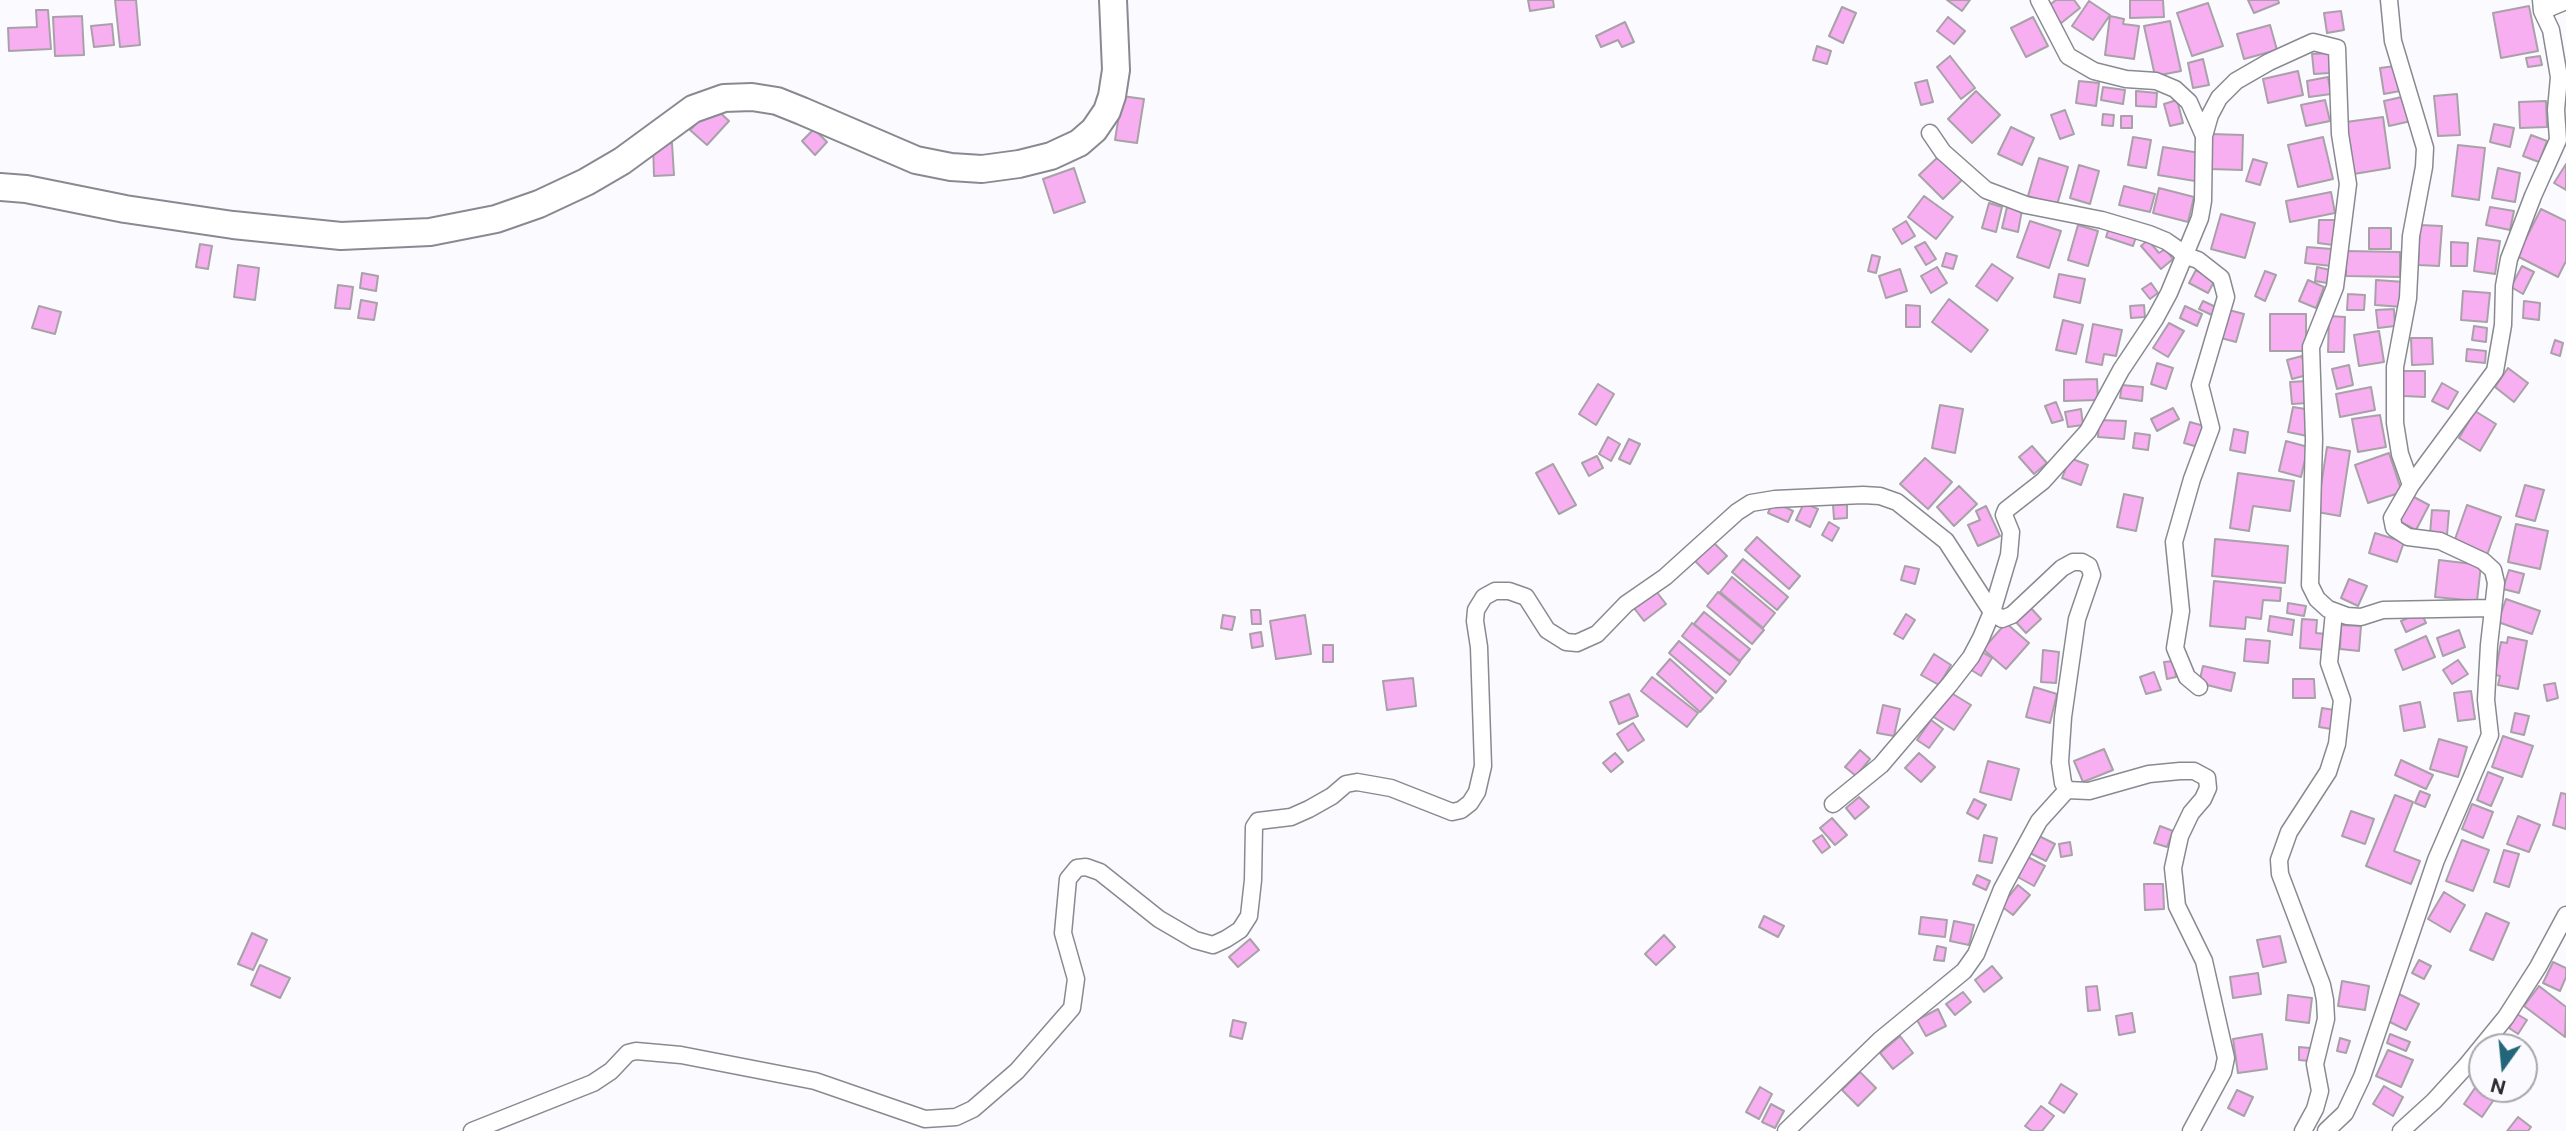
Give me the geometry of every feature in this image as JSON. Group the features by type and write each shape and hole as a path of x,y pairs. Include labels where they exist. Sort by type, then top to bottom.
{"highway":[{"path":"0,187 26,189 125,209 233,225 341,236 430,232 496,219 539,204 586,183 622,161 693,109 724,98 752,97 778,101 916,160 951,167 982,169 1019,164 1051,156 1079,143 1094,130 1107,111 1116,70 1113,0"}],"street":[{"path":"2039,0 2068,56 2094,71 2126,79 2156,81 2175,89 2189,102 2204,136"},
{"path":"2389,0 2393,41 2424,148 2424,167 2411,236 2408,298 2395,367 2395,423 2400,454 2410,485"},
{"path":"2326,1131 2344,1113 2362,1077 2436,860 2490,735 2486,700 2496,583 2493,570 2483,561 2440,541 2408,537 2395,528 2392,518 2410,485 2496,371 2503,325 2504,286 2510,259 2533,196 2558,140 2556,110 2559,77 2551,30 2542,5 2566,1"},
{"path":"2551,30 2566,43"},
{"path":"1833,804 1881,765 1971,657 1992,612 2010,544 2010,527 2004,515 2006,510 2043,481 2088,431 2121,370 2169,293 2200,218 2203,201 2204,136 2210,115 2219,98 2236,81 2313,42 2337,48 2340,134 2348,184 2335,287 2311,347 2314,439 2310,585 2317,599 2334,612 2361,617 2383,610 2492,608"},
{"path":"1930,133 1943,152 1986,190 2026,205 2138,230 2166,241 2183,255 2198,260 2221,278 2226,296 2200,385 2211,428 2192,479 2174,542 2181,611 2175,648 2187,677 2199,687"},
{"path":"472,1131 593,1083 611,1071 628,1054 636,1051 681,1055 815,1082 925,1119 956,1117 973,1109 1017,1071 1072,1007 1076,979 1063,933 1068,879 1077,867 1100,872 1159,919 1195,940 1213,945 1226,939 1240,930 1249,916 1254,827 1258,821 1291,817 1310,810 1346,784 1357,782 1391,788 1452,812 1461,810 1470,803 1477,792 1483,766 1479,647 1475,621 1476,610 1484,597 1495,591 1509,590 1527,597 1547,630 1566,642 1589,640 1626,604 1665,577 1737,512 1751,503 1775,499 1863,495 1880,496 1897,502 1946,541 1992,612 2006,619 2062,568 2073,562 2082,562 2089,566 2092,575 2077,619 2063,717 2060,762 2063,783 2067,790"},
{"path":"2303,1131 2315,1109 2320,1091 2315,1065 2326,1019 2325,1000 2322,985 2280,874 2279,860 2289,832 2328,772 2336,752 2342,700 2329,663 2334,612"},
{"path":"1786,1131 1880,1040 1964,971 1976,954 2001,889 2039,821 2067,790 2089,790 2148,774 2194,771 2207,778 2208,788 2180,836 2173,868 2177,906 2204,961 2226,1058 2222,1072 2191,1131"},
{"path":"2401,1131 2434,1101 2506,1017 2538,967 2566,915"}],"building":[{"path":"115,0 136,0 140,45 120,47"},
{"path":"1528,0 1553,0 1554,7 1530,11"},
{"path":"1947,0 1970,0 1962,11"},
{"path":"2056,0 2074,0 2080,8 2060,24 2047,7"},
{"path":"2130,0 2163,0 2164,17 2130,18"},
{"path":"2248,0 2278,0 2279,3 2254,13"},
{"path":"2089,1 2110,15 2093,40 2072,26"},
{"path":"2208,3 2223,46 2192,56 2177,13"},
{"path":"2529,6 2538,51 2501,58 2493,13"},
{"path":"1842,7 1856,13 1843,43 1829,36"},
{"path":"36,10 48,10 51,49 9,51 8,28 37,27"},
{"path":"2341,11 2344,30 2327,33 2324,13"},
{"path":"82,16 84,55 55,56 53,17"},
{"path":"2110,16 2124,19 2123,24 2139,26 2134,59 2105,55"},
{"path":"1948,17 1965,31 1954,44 1937,31"},
{"path":"2033,17 2048,46 2026,57 2011,28"},
{"path":"2170,21 2181,71 2155,76 2144,26"},
{"path":"1625,22 1634,42 1622,47 1618,40 1601,47 1596,36"},
{"path":"112,24 114,45 94,47 91,26"},
{"path":"2270,25 2277,50 2244,59 2237,34"},
{"path":"1817,46 1831,51 1827,64 1813,60"},
{"path":"2329,53 2330,73 2314,74 2312,54"},
{"path":"1950,56 1975,88 1961,99 1937,67"},
{"path":"2540,56 2542,65 2528,67 2526,58"},
{"path":"2203,59 2209,85 2193,88 2188,63"},
{"path":"2395,66 2400,91 2384,94 2380,68"},
{"path":"2298,71 2303,95 2268,103 2263,79"},
{"path":"2328,77 2331,94 2309,97 2307,81"},
{"path":"1927,80 1933,102 1921,105 1915,83"},
{"path":"2079,81 2099,83 2096,106 2076,103"},
{"path":"2103,87 2125,90 2123,104 2101,100"},
{"path":"1976,91 2000,115 1972,143 1948,119"},
{"path":"2136,91 2157,93 2156,107 2136,106"},
{"path":"2457,94 2460,135 2438,136 2434,96"},
{"path":"1122,96 1144,99 1137,143 1115,140"},
{"path":"2406,96 2411,121 2389,126 2384,101"},
{"path":"2177,100 2183,123 2170,126 2164,104"},
{"path":"2325,100 2330,121 2306,126 2301,105"},
{"path":"2546,101 2547,127 2520,128 2519,102"},
{"path":"713,106 729,121 707,145 690,130"},
{"path":"2065,110 2074,134 2060,139 2051,115"},
{"path":"2103,114 2114,115 2113,126 2102,125"},
{"path":"2121,116 2132,116 2132,128 2121,128"},
{"path":"2383,117 2390,168 2354,174 2346,122"},
{"path":"2494,124 2514,128 2510,147 2490,142"},
{"path":"2011,127 2034,138 2022,165 1998,154"},
{"path":"814,129 827,142 815,155 802,141"},
{"path":"2211,134 2243,135 2242,170 2210,169"},
{"path":"2531,135 2547,141 2539,162 2523,156"},
{"path":"2133,137 2151,140 2146,168 2128,165"},
{"path":"2323,137 2333,179 2298,187 2288,145"},
{"path":"672,143 674,175 654,176 653,144"},
{"path":"2458,145 2485,148 2479,200 2452,196"},
{"path":"2163,147 2200,153 2195,181 2158,175"},
{"path":"1938,157 1962,180 1943,199 1919,175"},
{"path":"2039,158 2068,167 2057,205 2028,196"},
{"path":"2253,159 2267,163 2260,185 2246,181"},
{"path":"2566,164 2566,190 2554,183"},
{"path":"2079,165 2099,171 2090,204 2070,198"},
{"path":"1074,168 1085,202 1054,213 1043,179"},
{"path":"2498,168 2520,173 2515,202 2492,198"},
{"path":"2124,186 2155,194 2150,212 2119,205"},
{"path":"2159,188 2194,197 2188,222 2153,213"},
{"path":"2331,192 2335,213 2290,222 2286,201"},
{"path":"1924,196 1953,217 1936,239 1908,217"},
{"path":"1989,203 2002,207 1996,232 1982,228"},
{"path":"2007,207 2022,210 2018,232 2002,228"},
{"path":"2490,207 2514,211 2510,230 2486,225"},
{"path":"2541,209 2566,221 2566,261 2558,277 2517,256"},
{"path":"2221,214 2255,223 2245,258 2211,249"},
{"path":"2319,220 2335,220 2333,245 2318,243"},
{"path":"1906,221 1915,236 1902,244 1893,229"},
{"path":"2030,221 2061,231 2049,268 2017,257"},
{"path":"2078,225 2098,231 2088,266 2068,260"},
{"path":"2420,225 2442,226 2439,266 2418,265"},
{"path":"2109,228 2136,237 2133,246 2106,237"},
{"path":"2369,228 2391,228 2391,249 2369,249"},
{"path":"2478,238 2500,241 2495,274 2474,271"},
{"path":"2148,240 2159,253 2165,249 2173,259 2161,269 2141,246"},
{"path":"1925,242 1936,259 1926,265 1915,247"},
{"path":"2451,242 2468,243 2467,266 2451,266"},
{"path":"200,244 212,246 208,269 196,267"},
{"path":"2307,247 2332,249 2331,266 2305,263"},
{"path":"2346,251 2400,252 2400,277 2346,276"},
{"path":"1946,253 1957,256 1953,269 1942,266"},
{"path":"1872,255 1880,257 1876,273 1868,271"},
{"path":"1992,264 2013,278 1997,301 1976,286"},
{"path":"238,265 259,268 255,300 234,297"},
{"path":"2522,266 2534,272 2523,294 2511,287"},
{"path":"1937,267 1947,283 1931,293 1921,276"},
{"path":"2317,267 2330,270 2327,283 2315,281"},
{"path":"1900,269 1907,291 1886,298 1879,276"},
{"path":"2196,270 2215,280 2208,293 2189,283"},
{"path":"2265,271 2276,275 2265,301 2255,296"},
{"path":"362,273 378,276 376,291 360,288"},
{"path":"2059,274 2085,279 2080,303 2054,297"},
{"path":"2308,280 2324,287 2316,308 2299,301"},
{"path":"2376,280 2405,282 2403,307 2375,305"},
{"path":"2151,283 2158,293 2150,299 2142,289"},
{"path":"338,285 353,287 350,309 335,308"},
{"path":"2463,291 2490,293 2487,322 2461,320"},
{"path":"2348,294 2365,295 2364,310 2347,310"},
{"path":"1949,299 1988,330 1971,352 1932,322"},
{"path":"361,300 377,303 374,320 358,318"},
{"path":"2203,301 2218,308 2214,316 2199,309"},
{"path":"2524,301 2540,303 2539,320 2523,318"},
{"path":"1906,305 1920,306 1920,327 1906,327"},
{"path":"2144,305 2145,317 2131,318 2130,306"},
{"path":"39,306 61,312 55,334 32,328"},
{"path":"2185,306 2202,314 2197,326 2180,318"},
{"path":"2394,309 2395,326 2378,328 2376,310"},
{"path":"2229,310 2244,314 2236,342 2221,338"},
{"path":"2270,314 2306,314 2306,351 2270,351"},
{"path":"2329,316 2345,317 2344,352 2328,352"},
{"path":"2063,320 2083,325 2076,354 2056,350"},
{"path":"2169,323 2184,331 2168,357 2153,348"},
{"path":"2093,324 2122,330 2116,356 2104,354 2102,365 2086,362"},
{"path":"2474,326 2487,328 2486,342 2472,340"},
{"path":"2379,331 2384,362 2359,366 2354,335"},
{"path":"2411,338 2432,338 2433,364 2412,365"},
{"path":"2555,340 2563,343 2560,356 2551,353"},
{"path":"2467,349 2486,351 2485,363 2466,361"},
{"path":"2302,356 2307,375 2292,379 2287,360"},
{"path":"2157,363 2173,368 2166,389 2151,384"},
{"path":"2349,365 2353,385 2337,389 2332,369"},
{"path":"2508,368 2528,383 2514,402 2495,387"},
{"path":"2403,371 2425,371 2425,397 2403,396"},
{"path":"2097,379 2098,400 2064,401 2064,380"},
{"path":"2306,381 2308,403 2292,404 2290,382"},
{"path":"2442,383 2458,392 2448,409 2432,401"},
{"path":"1598,384 1614,394 1596,425 1579,414"},
{"path":"2122,385 2143,387 2142,401 2120,398"},
{"path":"2371,387 2375,410 2340,417 2336,394"},
{"path":"2056,402 2063,420 2052,423 2045,406"},
{"path":"1940,405 1963,409 1955,453 1932,448"},
{"path":"2293,407 2312,410 2307,436 2288,432"},
{"path":"2173,408 2179,419 2157,431 2151,419"},
{"path":"2081,409 2083,425 2068,427 2065,412"},
{"path":"2475,411 2496,424 2480,451 2459,438"},
{"path":"2380,415 2386,447 2358,452 2352,419"},
{"path":"2099,420 2126,421 2124,439 2098,437"},
{"path":"2190,422 2204,426 2198,447 2184,443"},
{"path":"2234,429 2248,432 2245,453 2230,450"},
{"path":"2135,433 2150,435 2148,450 2133,448"},
{"path":"1608,437 1620,444 1611,461 1599,454"},
{"path":"1629,439 1640,444 1630,464 1619,459"},
{"path":"2286,441 2308,447 2301,477 2279,471"},
{"path":"2032,446 2047,463 2034,474 2019,457"},
{"path":"2327,447 2350,451 2340,516 2317,512"},
{"path":"2389,453 2402,492 2368,503 2355,465"},
{"path":"1597,456 1603,468 1589,476 1582,463"},
{"path":"1925,458 1952,482 1928,509 1900,484"},
{"path":"2070,458 2088,465 2081,485 2062,478"},
{"path":"1553,464 1576,505 1559,514 1536,473"},
{"path":"2238,473 2294,481 2290,511 2253,506 2249,531 2230,528"},
{"path":"2525,485 2544,490 2535,521 2516,516"},
{"path":"1959,486 1977,504 1954,526 1937,507"},
{"path":"2124,494 2143,498 2136,531 2117,527"},
{"path":"2412,496 2429,505 2416,530 2399,521"},
{"path":"1773,501 1793,511 1788,522 1768,513"},
{"path":"1804,503 1818,509 1810,527 1796,520"},
{"path":"1847,504 1847,518 1834,519 1833,505"},
{"path":"2467,505 2501,517 2487,555 2454,542"},
{"path":"1986,506 2000,536 1978,546 1968,525 1980,520 1976,511"},
{"path":"2432,510 2449,511 2447,535 2430,534"},
{"path":"1829,522 1839,528 1832,541 1822,535"},
{"path":"2516,524 2548,531 2540,569 2508,562"},
{"path":"2375,533 2404,542 2397,562 2369,553"},
{"path":"1757,537 1800,576 1789,589 1745,550"},
{"path":"2215,539 2288,546 2285,583 2212,576"},
{"path":"1713,542 1727,556 1708,574 1694,560"},
{"path":"1743,559 1788,597 1777,610 1732,572"},
{"path":"2439,560 2481,565 2477,601 2435,597"},
{"path":"1905,566 1919,569 1915,584 1901,580"},
{"path":"2509,570 2524,574 2519,593 2503,589"},
{"path":"1732,577 1775,613 1763,628 1720,592"},
{"path":"2349,579 2367,586 2358,606 2341,598"},
{"path":"2214,581 2281,588 2280,601 2263,600 2261,619 2246,617 2245,629 2210,626"},
{"path":"1656,591 1666,604 1644,621 1634,608"},
{"path":"1718,592 1764,630 1752,644 1707,606"},
{"path":"2506,599 2540,611 2532,634 2498,622"},
{"path":"2288,603 2306,606 2304,616 2287,613"},
{"path":"2030,607 2041,619 2026,633 2015,621"},
{"path":"1251,610 1260,610 1261,624 1252,624"},
{"path":"1704,612 1750,649 1740,661 1694,624"},
{"path":"2421,612 2426,623 2406,632 2401,621"},
{"path":"1906,614 1915,620 1903,639 1894,634"},
{"path":"1223,615 1235,617 1232,630 1221,628"},
{"path":"1305,615 1311,654 1276,659 1270,621"},
{"path":"2270,616 2294,620 2292,635 2268,631"},
{"path":"2302,619 2317,620 2316,633 2326,634 2325,650 2300,648"},
{"path":"1692,623 1740,662 1730,675 1682,636"},
{"path":"2006,623 2029,643 2006,669 1983,649"},
{"path":"2341,625 2361,626 2359,651 2340,649"},
{"path":"2459,630 2465,647 2443,656 2437,638"},
{"path":"1261,632 1263,646 1252,648 1250,634"},
{"path":"2426,636 2435,657 2403,670 2395,650"},
{"path":"2508,637 2527,641 2518,689 2498,685 2500,676 2495,675 2501,642 2507,643"},
{"path":"2246,639 2270,641 2268,663 2244,661"},
{"path":"1679,641 1726,681 1716,693 1669,653"},
{"path":"1323,645 1333,645 1333,662 1323,662"},
{"path":"1979,650 1992,658 1981,676 1968,668"},
{"path":"2043,650 2059,652 2056,683 2041,682"},
{"path":"1934,654 1951,665 1939,685 1921,675"},
{"path":"1670,659 1713,698 1700,712 1657,674"},
{"path":"2458,660 2468,674 2452,684 2443,670"},
{"path":"2174,661 2176,677 2167,679 2164,662"},
{"path":"2203,666 2235,673 2231,691 2199,683"},
{"path":"2154,672 2161,690 2146,694 2140,677"},
{"path":"1652,677 1698,713 1687,727 1641,691"},
{"path":"1413,678 1416,706 1387,710 1383,681"},
{"path":"2293,679 2314,679 2315,698 2293,698"},
{"path":"2555,683 2558,698 2547,701 2544,685"},
{"path":"2034,687 2057,694 2050,723 2026,717"},
{"path":"1948,691 1971,705 1954,730 1932,716"},
{"path":"2471,691 2475,719 2458,721 2454,693"},
{"path":"1629,694 1638,716 1619,724 1610,702"},
{"path":"2420,702 2425,727 2404,731 2400,706"},
{"path":"1883,705 1900,709 1894,736 1877,733"},
{"path":"2322,708 2334,710 2331,729 2319,727"},
{"path":"2515,713 2529,716 2524,735 2511,732"},
{"path":"1931,720 1943,729 1929,748 1917,740"},
{"path":"1633,723 1644,740 1628,751 1617,734"},
{"path":"2503,736 2533,746 2522,777 2492,767"},
{"path":"2439,739 2467,747 2458,777 2430,769"},
{"path":"2104,749 2113,770 2083,782 2074,761"},
{"path":"1860,750 1870,759 1856,776 1845,767"},
{"path":"1615,753 1623,762 1611,772 1603,763"},
{"path":"1919,753 1935,767 1921,782 1905,768"},
{"path":"2401,760 2433,775 2426,789 2395,775"},
{"path":"1988,761 2019,769 2011,800 1980,792"},
{"path":"2488,772 2503,778 2491,806 2477,800"},
{"path":"2420,791 2430,795 2425,807 2415,803"},
{"path":"2561,793 2566,794 2566,829 2553,825"},
{"path":"2395,795 2413,802 2394,851 2420,861 2411,884 2366,866"},
{"path":"1859,797 1869,807 1855,819 1846,808"},
{"path":"1974,799 1986,805 1978,819 1967,813"},
{"path":"2472,804 2493,812 2483,838 2462,829"},
{"path":"2351,811 2374,819 2365,844 2342,836"},
{"path":"2518,816 2540,825 2529,852 2507,844"},
{"path":"1832,818 1847,835 1835,845 1820,828"},
{"path":"2160,826 2173,831 2167,847 2154,843"},
{"path":"1822,835 1830,847 1822,853 1813,841"},
{"path":"1984,835 1997,838 1992,863 1979,861"},
{"path":"2037,835 2055,844 2046,861 2028,852"},
{"path":"2462,840 2489,850 2473,891 2446,881"},
{"path":"2070,842 2072,855 2061,857 2059,844"},
{"path":"2504,850 2519,854 2509,887 2494,882"},
{"path":"2026,856 2045,866 2034,886 2016,876"},
{"path":"1977,875 1990,881 1986,890 1973,884"},
{"path":"2144,884 2163,884 2164,909 2145,910"},
{"path":"2018,885 2030,895 2013,915 2001,906"},
{"path":"2444,892 2465,905 2450,932 2428,919"},
{"path":"2486,913 2509,923 2493,960 2470,950"},
{"path":"1764,916 1784,926 1778,937 1759,927"},
{"path":"1921,917 1947,920 1945,937 1919,934"},
{"path":"1954,921 1974,925 1969,945 1950,941"},
{"path":"252,933 267,940 253,970 238,964"},
{"path":"1664,935 1675,947 1656,965 1645,954"},
{"path":"2280,936 2286,962 2263,967 2257,940"},
{"path":"1250,939 1259,950 1238,967 1229,957"},
{"path":"1937,946 1946,948 1944,961 1934,960"},
{"path":"2419,960 2431,966 2424,979 2412,973"},
{"path":"2553,962 2566,968 2566,977 2560,991 2543,983"},
{"path":"260,965 290,978 280,998 251,985"},
{"path":"1992,966 2002,978 1984,992 1975,980"},
{"path":"2258,973 2261,994 2233,998 2230,977"},
{"path":"2342,981 2369,986 2365,1010 2338,1006"},
{"path":"2097,986 2100,1010 2088,1011 2086,987"},
{"path":"2539,986 2566,1007 2565,1037 2524,1006"},
{"path":"1963,992 1971,1002 1955,1015 1946,1004"},
{"path":"2399,994 2419,1004 2406,1030 2386,1020"},
{"path":"2288,995 2312,998 2309,1023 2286,1020"},
{"path":"1938,1009 1946,1026 1926,1036 1917,1020"},
{"path":"2132,1013 2135,1032 2119,1035 2116,1016"},
{"path":"2517,1014 2527,1020 2519,1033 2509,1028"},
{"path":"1233,1020 1246,1023 1242,1039 1230,1036"},
{"path":"2262,1034 2267,1069 2238,1073 2233,1039"},
{"path":"2390,1034 2410,1042 2406,1051 2387,1043"},
{"path":"1900,1036 1913,1053 1893,1069 1880,1053"},
{"path":"2340,1038 2350,1041 2346,1053 2337,1051"},
{"path":"2299,1047 2310,1048 2309,1061 2299,1060"},
{"path":"2388,1050 2413,1060 2401,1087 2376,1076"},
{"path":"1860,1072 1876,1088 1858,1106 1842,1090"},
{"path":"2061,1084 2077,1094 2064,1113 2049,1103"},
{"path":"2384,1086 2403,1097 2393,1116 2373,1104"},
{"path":"1760,1087 1772,1094 1759,1119 1746,1112"},
{"path":"2237,1090 2253,1097 2244,1116 2228,1108"},
{"path":"2468,1098 2468,1103 2492,1103 2482,1117 2464,1104"},
{"path":"1771,1104 1784,1111 1775,1128 1762,1122"},
{"path":"2041,1106 2054,1116 2042,1131 2032,1131 2025,1126"},
{"path":"2518,1117 2531,1127 2528,1131 2507,1131"}]}
